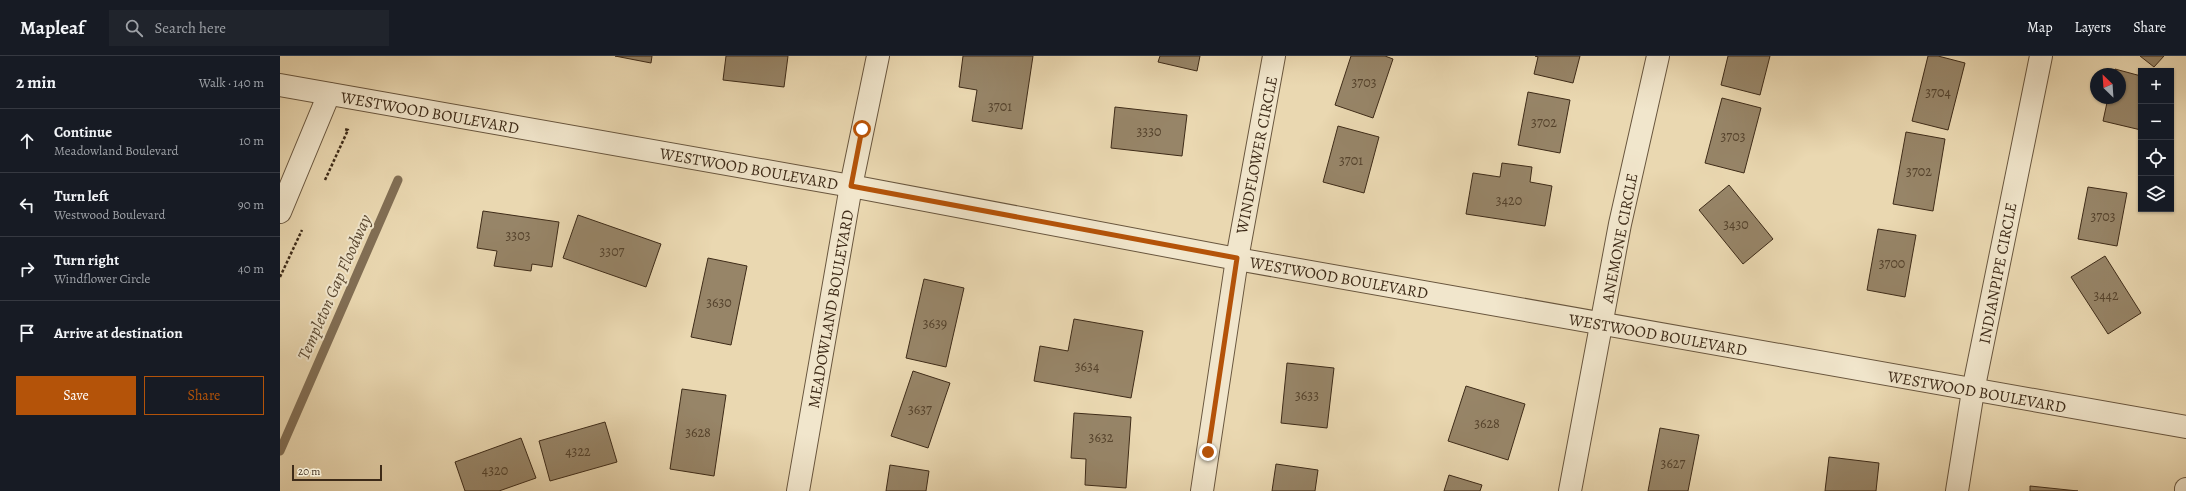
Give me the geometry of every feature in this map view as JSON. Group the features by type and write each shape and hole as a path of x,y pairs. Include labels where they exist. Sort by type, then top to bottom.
{"street":[{"name":"MEADOWLAND BOULEVARD","path":"798,491 851,186 878,56"},
{"name":"WINDFLOWER CIRCLE","path":"1202,491 1237,258 1274,56"},
{"name":"ANEMONE CIRCLE","path":"1570,491 1620,224 1658,56"},
{"name":"INDIANPIPE CIRCLE","path":"1957,491 1973,391 2041,56"},
{"name":"WESTWOOD BOULEVARD","path":"280,85 851,186 1237,258 1973,391 2186,427"},
{"path":"280,212 329,94"}],"building":[{"path":"615,56 652,56 651,63"},
{"path":"726,56 788,56 784,87 723,80"},
{"path":"963,56 1033,56 1022,129 972,121 977,90 959,87"},
{"path":"1160,56 1200,56 1197,71 1158,62"},
{"path":"1351,56 1385,56 1393,59 1373,118 1335,105"},
{"path":"1535,56 1580,56 1573,83 1534,74 1538,57"},
{"path":"1728,56 1770,56 1760,95 1721,85"},
{"path":"1928,56 1938,56 1965,63 1948,130 1912,121"},
{"path":"2140,56 2164,56 2154,67"},
{"path":"2126,72 2138,75 2138,129 2103,121 2107,104 2126,104"},
{"path":"1528,92 1570,100 1560,153 1518,145"},
{"path":"1722,98 1761,108 1744,173 1705,163"},
{"path":"1115,107 1187,115 1182,156 1111,148"},
{"path":"1338,126 1379,137 1364,193 1323,182"},
{"path":"1906,132 1945,139 1933,211 1893,204"},
{"path":"1502,163 1532,167 1530,182 1552,186 1545,226 1466,214 1473,173 1500,177"},
{"path":"1729,185 1773,239 1743,264 1699,210"},
{"path":"2088,187 2127,193 2117,246 2078,239"},
{"path":"483,211 559,222 552,267 532,264 531,271 494,266 497,251 477,248"},
{"path":"578,215 661,244 646,287 563,258"},
{"path":"1878,229 1916,235 1905,297 1867,290"},
{"path":"2105,256 2141,313 2108,334 2071,277"},
{"path":"708,258 747,266 731,345 691,337"},
{"path":"924,279 964,288 946,367 906,358"},
{"path":"1074,319 1143,331 1131,398 1034,381 1040,346 1068,351"},
{"path":"1287,363 1334,368 1327,428 1281,423"},
{"path":"913,371 950,383 928,448 891,436"},
{"path":"1466,386 1525,404 1508,460 1448,441"},
{"path":"682,389 726,395 714,476 670,469"},
{"path":"1074,413 1131,417 1126,488 1085,485 1086,459 1071,458"},
{"path":"605,422 617,462 550,481 539,441"},
{"path":"1660,428 1699,435 1688,491 1648,491"},
{"path":"521,438 536,478 499,491 465,491 455,462"},
{"path":"1829,457 1879,463 1876,491 1825,491"},
{"path":"1276,464 1318,470 1315,491 1272,491"},
{"path":"890,465 929,471 926,491 886,491"},
{"path":"1449,475 1482,485 1480,491 1444,491"},
{"path":"2030,486 2078,491 2030,491"}],"waterway":[{"name":"Templeton Gap Floodway","path":"280,451 398,180"}],"route":[{"path":"862,129 851,186 1237,258 1225,328 1208,452"}]}
